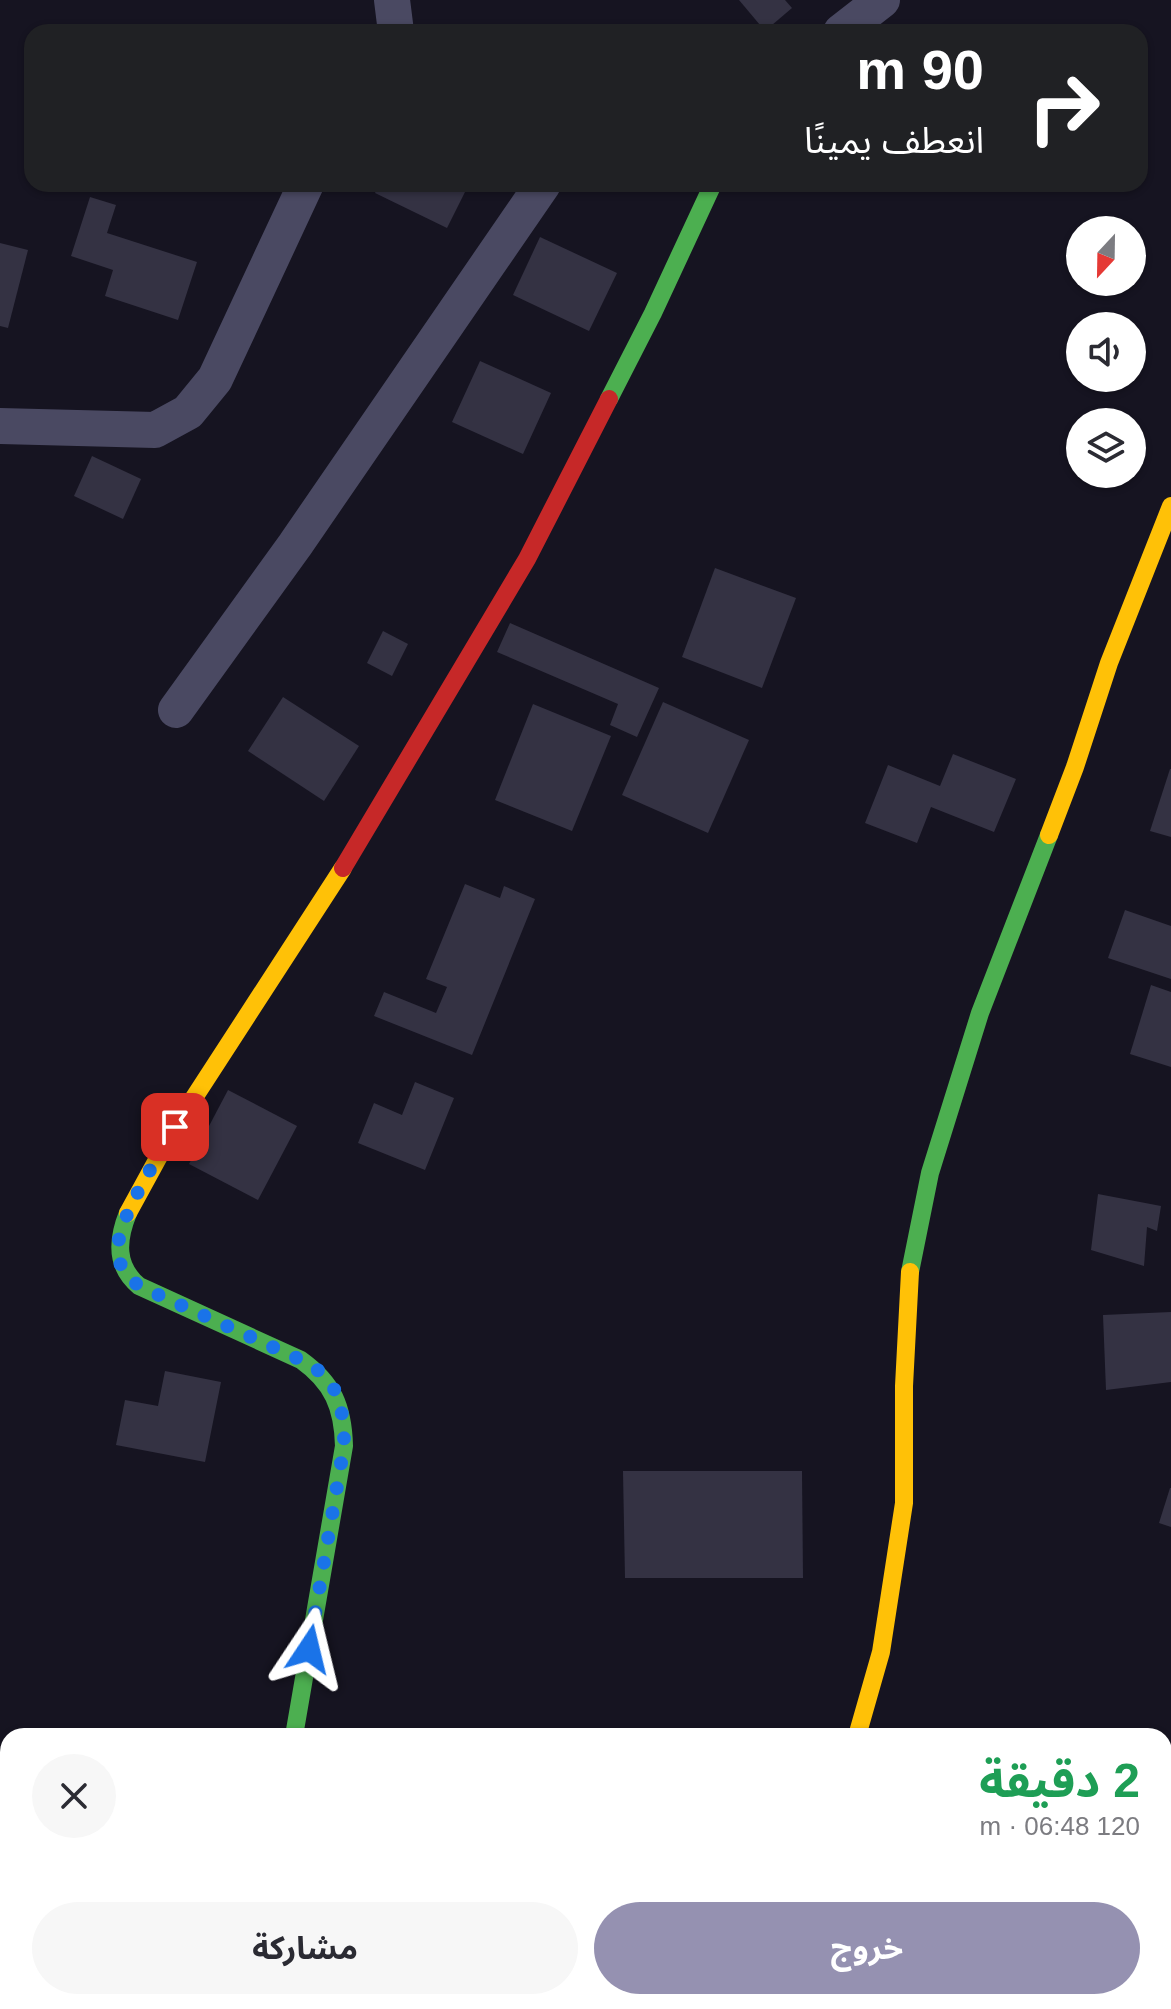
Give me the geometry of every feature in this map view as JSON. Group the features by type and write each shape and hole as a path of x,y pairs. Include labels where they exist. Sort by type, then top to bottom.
{"street":[{"path":"392,0 395,24"},
{"path":"851,24 882,0"},
{"path":"0,426 155,430 188,412 215,379 302,192"},
{"path":"176,710 295,545 538,192"},
{"path":"295,1728 344,1446 341,1408 334,1389 319,1371 139,1286 128,1277 118,1255 121,1230 175,1127 354,850 527,559 653,313 709,192"},
{"path":"859,1728 881,1652 904,1503 904,1386 910,1267 930,1173 980,1013 1070,782 1109,663 1171,506"}],"building":[{"path":"739,0 785,0 792,8 773,24 759,24"},
{"path":"375,192 465,192 447,228"},
{"path":"90,197 116,205 107,233 197,262 178,320 105,296 113,270 71,256"},
{"path":"540,237 617,273 589,331 513,295"},
{"path":"0,243 28,250 8,328 0,326"},
{"path":"480,361 551,393 523,454 452,422"},
{"path":"92,456 141,479 123,519 74,496"},
{"path":"715,568 796,598 762,688 682,657"},
{"path":"510,623 659,688 637,737 610,725 618,704 497,652"},
{"path":"383,631 408,644 392,676 367,663"},
{"path":"283,697 359,746 324,801 248,751"},
{"path":"663,702 749,740 708,833 622,795"},
{"path":"533,704 611,736 572,831 495,800"},
{"path":"953,754 1016,779 994,832 931,807 917,843 865,823 888,765 940,786"},
{"path":"1171,769 1171,837 1150,831"},
{"path":"465,884 500,898 504,886 535,899 472,1055 374,1016 384,992 436,1013 447,987 426,979"},
{"path":"1125,910 1171,926 1171,979 1108,958"},
{"path":"1151,985 1171,992 1171,1067 1130,1054"},
{"path":"415,1082 454,1098 425,1170 358,1143 374,1103 402,1115"},
{"path":"228,1090 297,1126 258,1200 189,1164"},
{"path":"1098,1194 1161,1206 1157,1231 1147,1227 1144,1266 1091,1250"},
{"path":"1171,1312 1171,1382 1106,1390 1103,1315"},
{"path":"165,1371 221,1382 205,1462 116,1445 125,1400 158,1406"},
{"path":"623,1471 802,1471 803,1578 625,1578"},
{"path":"1171,1488 1171,1527 1159,1523"}],"traffic: fast":[{"path":"609,399 709,192"},
{"path":"910,1272 930,1173 980,1013 1049,835"},
{"path":"128,1213 120,1252 126,1270 139,1286 301,1360 328,1387 338,1408 344,1446 295,1728"}],"traffic: slow":[{"path":"1049,835 1109,663 1171,506"},
{"path":"128,1213 175,1127 343,868"},
{"path":"859,1728 881,1652 904,1503 904,1386 910,1272"}],"traffic: jam":[{"path":"343,868 527,559 609,399"}],"route":[{"path":"175,1127 126,1216 119,1241 118,1255 122,1268 139,1286 319,1371 334,1389 341,1408 344,1446 309,1649"}]}
